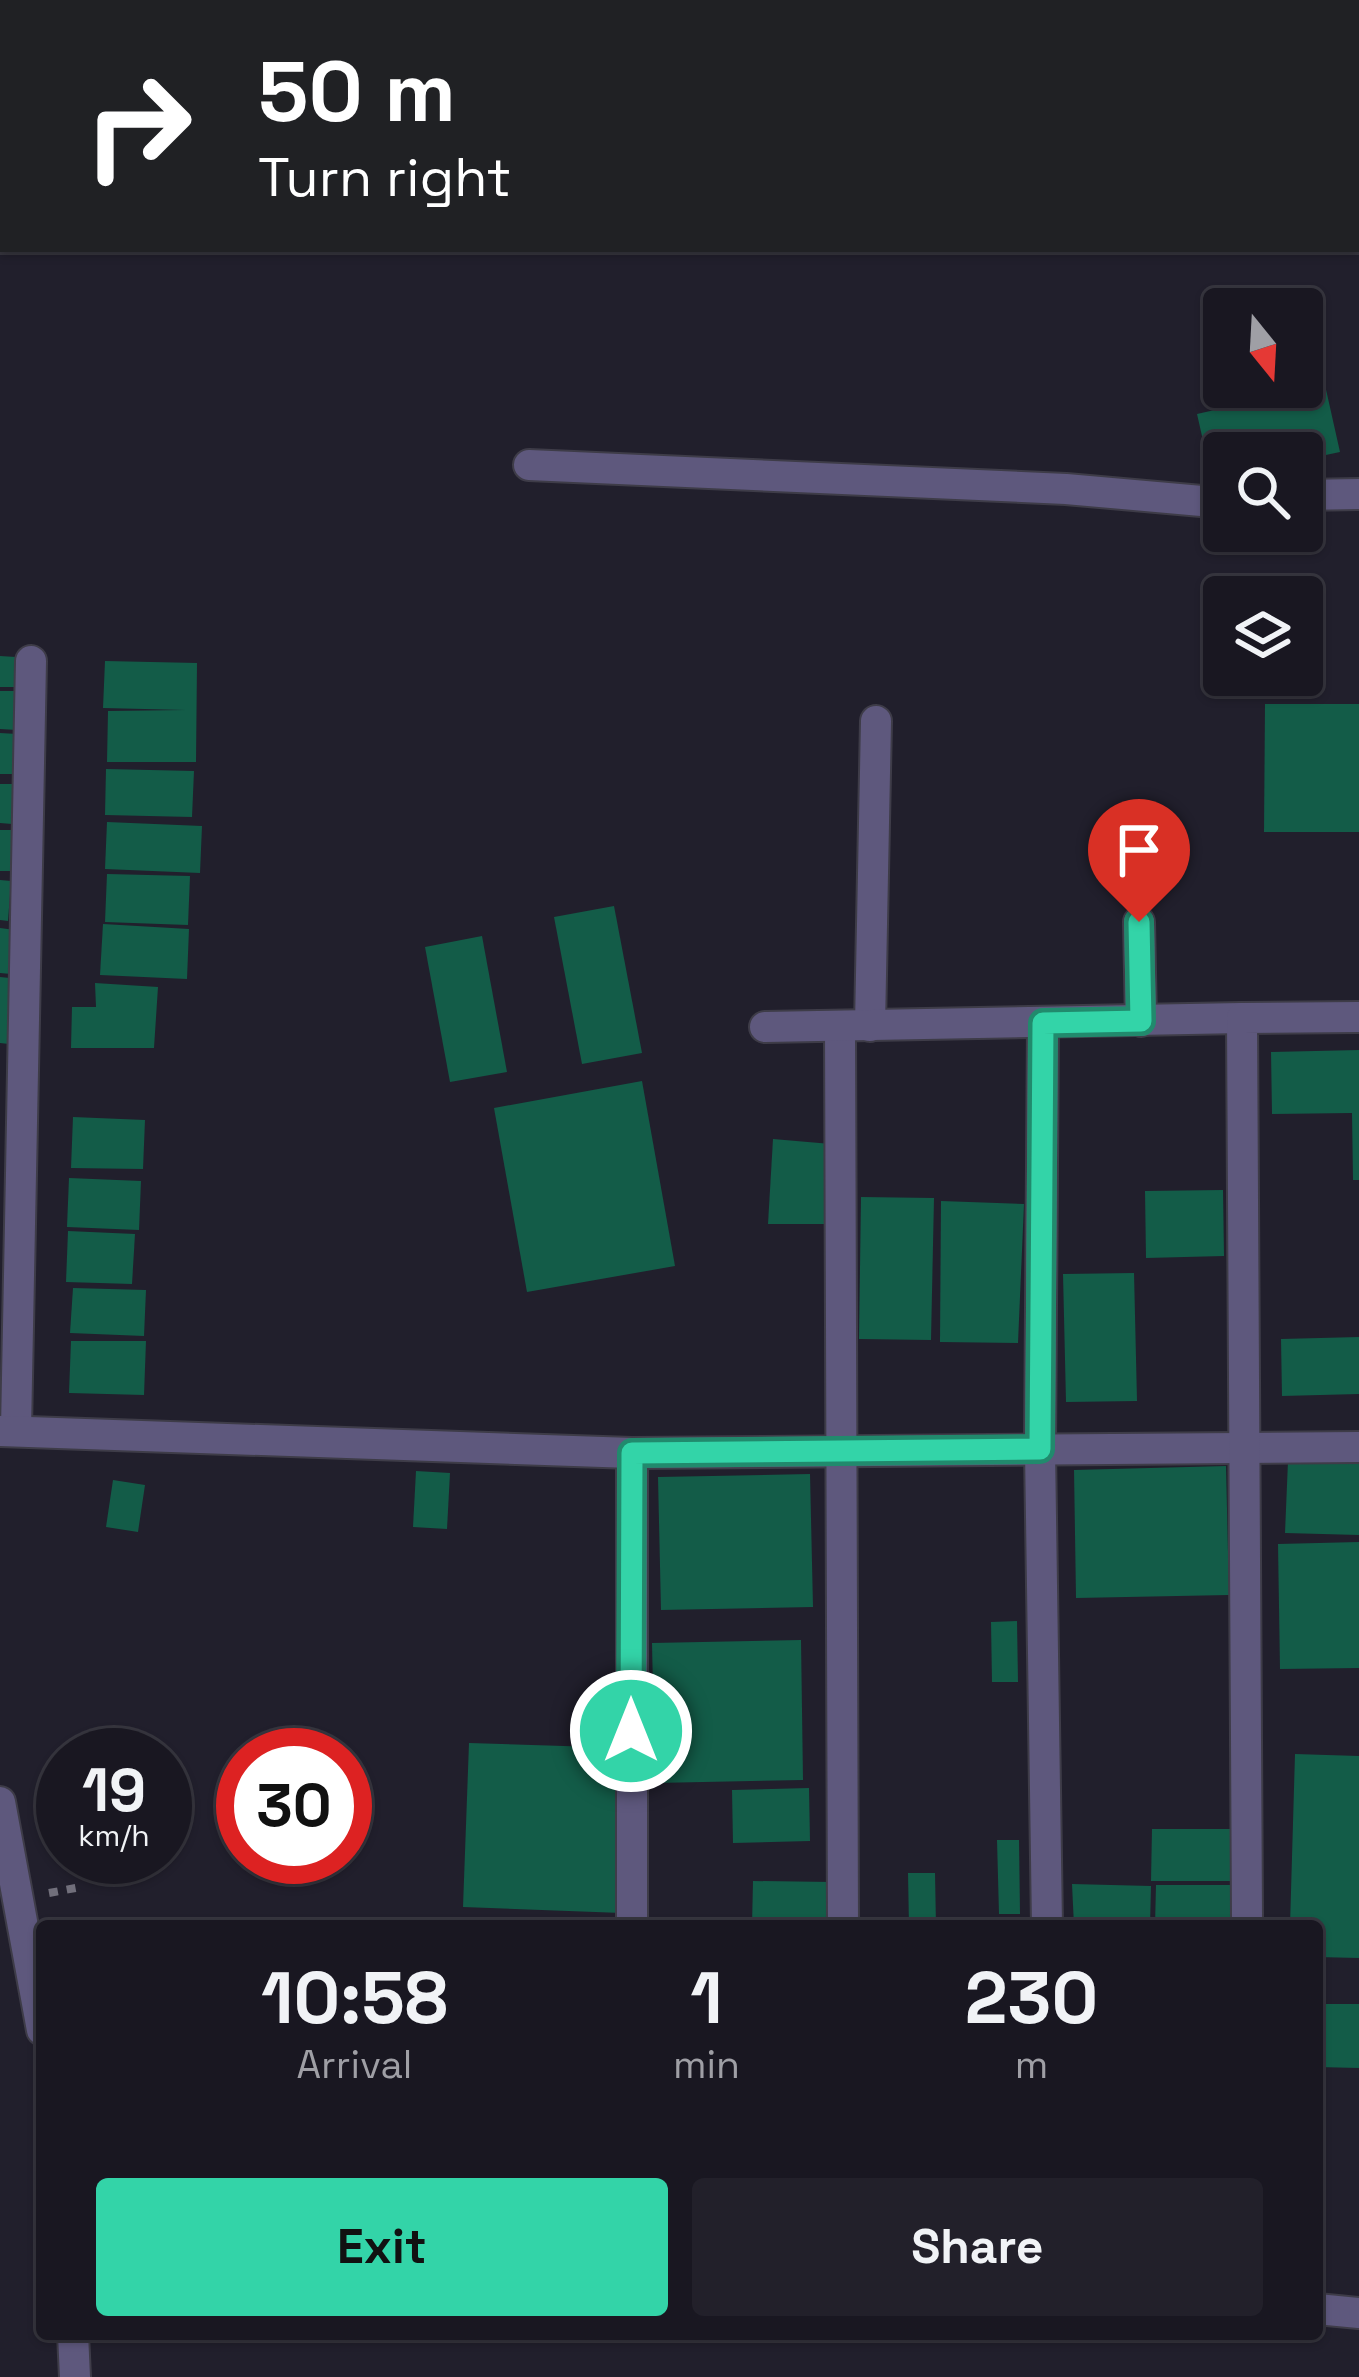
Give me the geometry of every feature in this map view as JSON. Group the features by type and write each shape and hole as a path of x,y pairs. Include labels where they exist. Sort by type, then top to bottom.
{"street":[{"path":"529,465 1066,489 1203,501"},
{"path":"1323,495 1359,494"},
{"path":"31,662 13,1064 8,1430 632,1453 1359,1447"},
{"path":"843,1920 843,1451 855,1026 876,721"},
{"path":"1139,922 1141,1021"},
{"path":"765,1027 1359,1017"},
{"path":"1242,1018 1247,1918"},
{"path":"1043,1023 1040,1449 1047,1920"},
{"path":"632,1453 632,1920"},
{"path":"0,1802 36,1997"},
{"path":"1323,2309 1359,2312"},
{"path":"73,2340 75,2377"}],"building":[{"path":"1323,385 1340,452 1323,456 1323,432 1203,432 1203,440 1197,414 1223,408 1323,408"},
{"path":"0,656 16,657 16,687 0,687"},
{"path":"105,661 197,663 196,762 107,762 108,711 185,710 103,708"},
{"path":"0,691 18,691 17,730 0,729"},
{"path":"1265,704 1359,704 1359,832 1264,832"},
{"path":"0,733 17,734 16,774 0,774"},
{"path":"106,769 194,771 192,817 105,815"},
{"path":"0,784 14,784 12,824 0,823"},
{"path":"107,822 202,826 200,873 105,869"},
{"path":"0,830 13,830 11,871 0,871"},
{"path":"107,874 190,876 188,925 105,922"},
{"path":"0,880 11,881 8,921 0,920"},
{"path":"614,906 642,1053 582,1064 554,917"},
{"path":"103,924 189,929 187,979 100,975"},
{"path":"0,928 15,930 11,974 0,973"},
{"path":"482,936 507,1072 450,1082 425,947"},
{"path":"0,977 10,978 9,1044 0,1043"},
{"path":"95,983 158,987 154,1048 71,1048 72,1007 96,1007"},
{"path":"1359,1050 1359,1180 1353,1180 1352,1113 1272,1114 1271,1052"},
{"path":"642,1081 675,1266 527,1292 494,1108"},
{"path":"73,1117 145,1120 143,1169 71,1168"},
{"path":"773,1139 831,1144 827,1224 768,1224"},
{"path":"69,1178 141,1181 139,1230 67,1227"},
{"path":"1223,1190 1224,1256 1146,1258 1145,1191"},
{"path":"861,1197 934,1198 931,1340 859,1339"},
{"path":"941,1201 1024,1204 1018,1343 940,1342"},
{"path":"68,1231 135,1234 132,1284 66,1282"},
{"path":"1134,1273 1137,1401 1066,1402 1063,1274"},
{"path":"73,1288 146,1290 144,1336 70,1333"},
{"path":"1359,1337 1359,1394 1282,1396 1281,1339"},
{"path":"71,1341 146,1341 144,1395 69,1393"},
{"path":"1288,1461 1359,1464 1359,1535 1285,1533"},
{"path":"1226,1466 1229,1595 1076,1598 1074,1470"},
{"path":"416,1471 450,1473 447,1529 413,1527"},
{"path":"810,1474 813,1607 661,1610 658,1477"},
{"path":"113,1480 145,1485 138,1532 106,1527"},
{"path":"1359,1542 1359,1668 1280,1669 1278,1544"},
{"path":"1017,1621 1018,1682 992,1682 991,1622"},
{"path":"801,1640 803,1780 655,1783 652,1643"},
{"path":"469,1743 628,1748 622,1913 463,1907"},
{"path":"1295,1754 1359,1756 1359,1958 1323,1957 1323,1920 1290,1920"},
{"path":"809,1788 810,1841 733,1843 732,1790"},
{"path":"1152,1829 1231,1829 1231,1881 1151,1881"},
{"path":"997,1840 1019,1840 1020,1914 999,1914"},
{"path":"908,1873 935,1873 936,1920 909,1920"},
{"path":"753,1881 832,1882 832,1920 752,1920"},
{"path":"1072,1884 1151,1886 1150,1920 1074,1920"},
{"path":"1156,1885 1240,1885 1239,1920 1155,1920"},
{"path":"1323,2004 1359,2004 1359,2068 1323,2067"}],"route":[{"path":"631,1731 632,1453 1040,1449 1043,1023 1141,1021 1139,922"}]}
